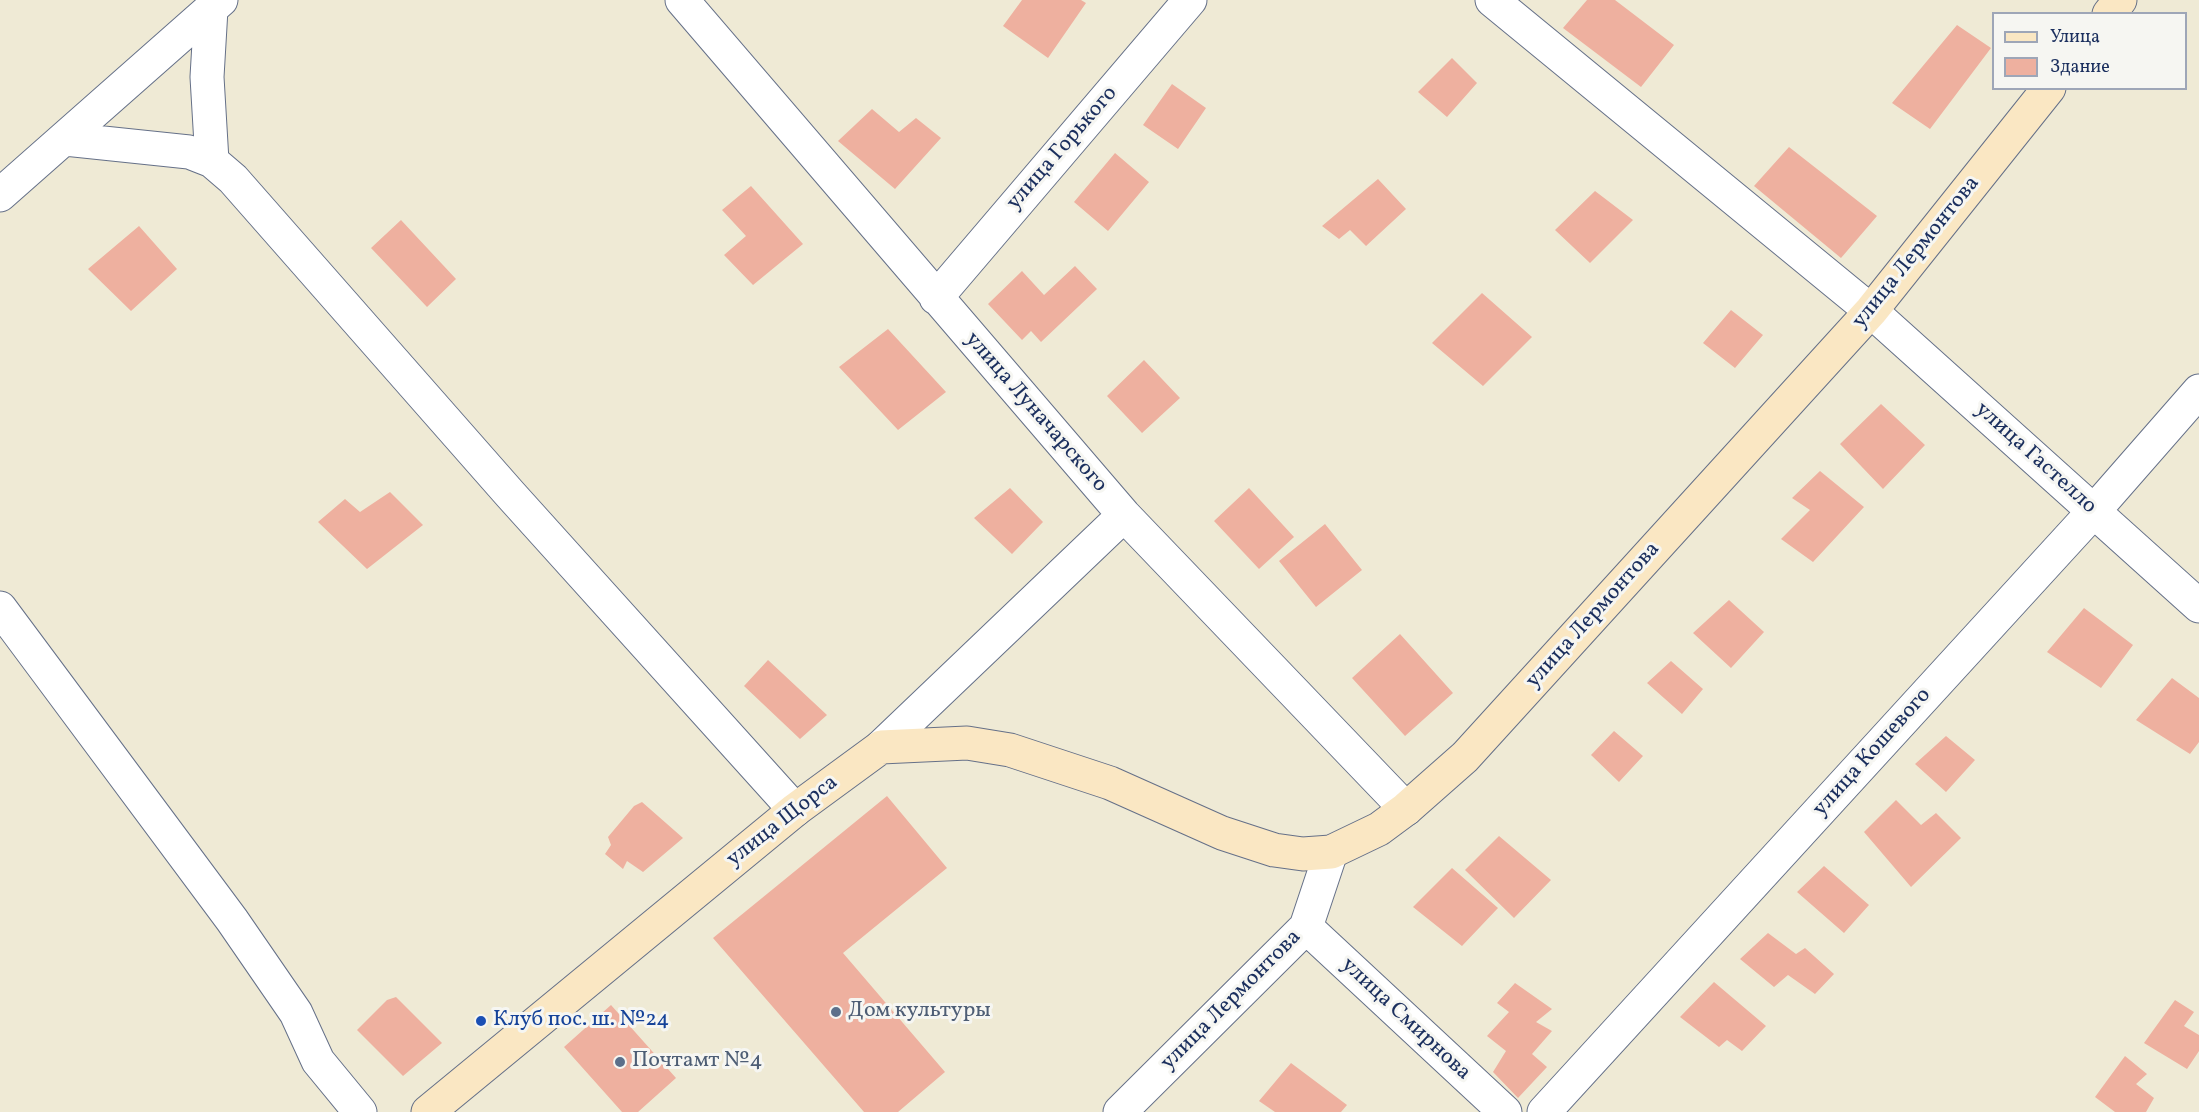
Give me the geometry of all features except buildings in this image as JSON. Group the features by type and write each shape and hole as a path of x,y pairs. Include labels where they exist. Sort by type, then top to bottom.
{"street":[{"name":"улица Луначарского","path":"682,0 1124,515 1406,809"},
{"name":"улица Горького","path":"936,298 1190,0"},
{"path":"2111,12 2120,0"},
{"path":"0,195 216,4"},
{"path":"212,161 207,77 216,4"},
{"name":"улица Гастелло","path":"1511,6 1871,311 2199,606"},
{"name":"улица Лермонтова","path":"1120,1112 1306,927 1331,852 1379,829 1406,809 1465,757 1871,311 2047,90"},
{"path":"65,139 189,152 212,161 233,179 502,485 795,810"},
{"name":"улица Кошевого","path":"1544,1112 2094,511 2199,391"},
{"name":"улица Щорса","path":"428,1112 795,810 881,747 1124,515"},
{"path":"0,608 232,920 296,1013 318,1061 360,1112"},
{"path":"881,747 967,743 1010,750 1110,783 1222,833 1274,850 1303,854 1331,852"},
{"name":"улица Смирнова","path":"1306,927 1505,1112"}],"place":[{"name":"Дом культуры","path":"836,1012"},
{"name":"Клуб пос. ш. №24","path":"481,1021"},
{"name":"Почтамт №4","path":"620,1062"}]}
